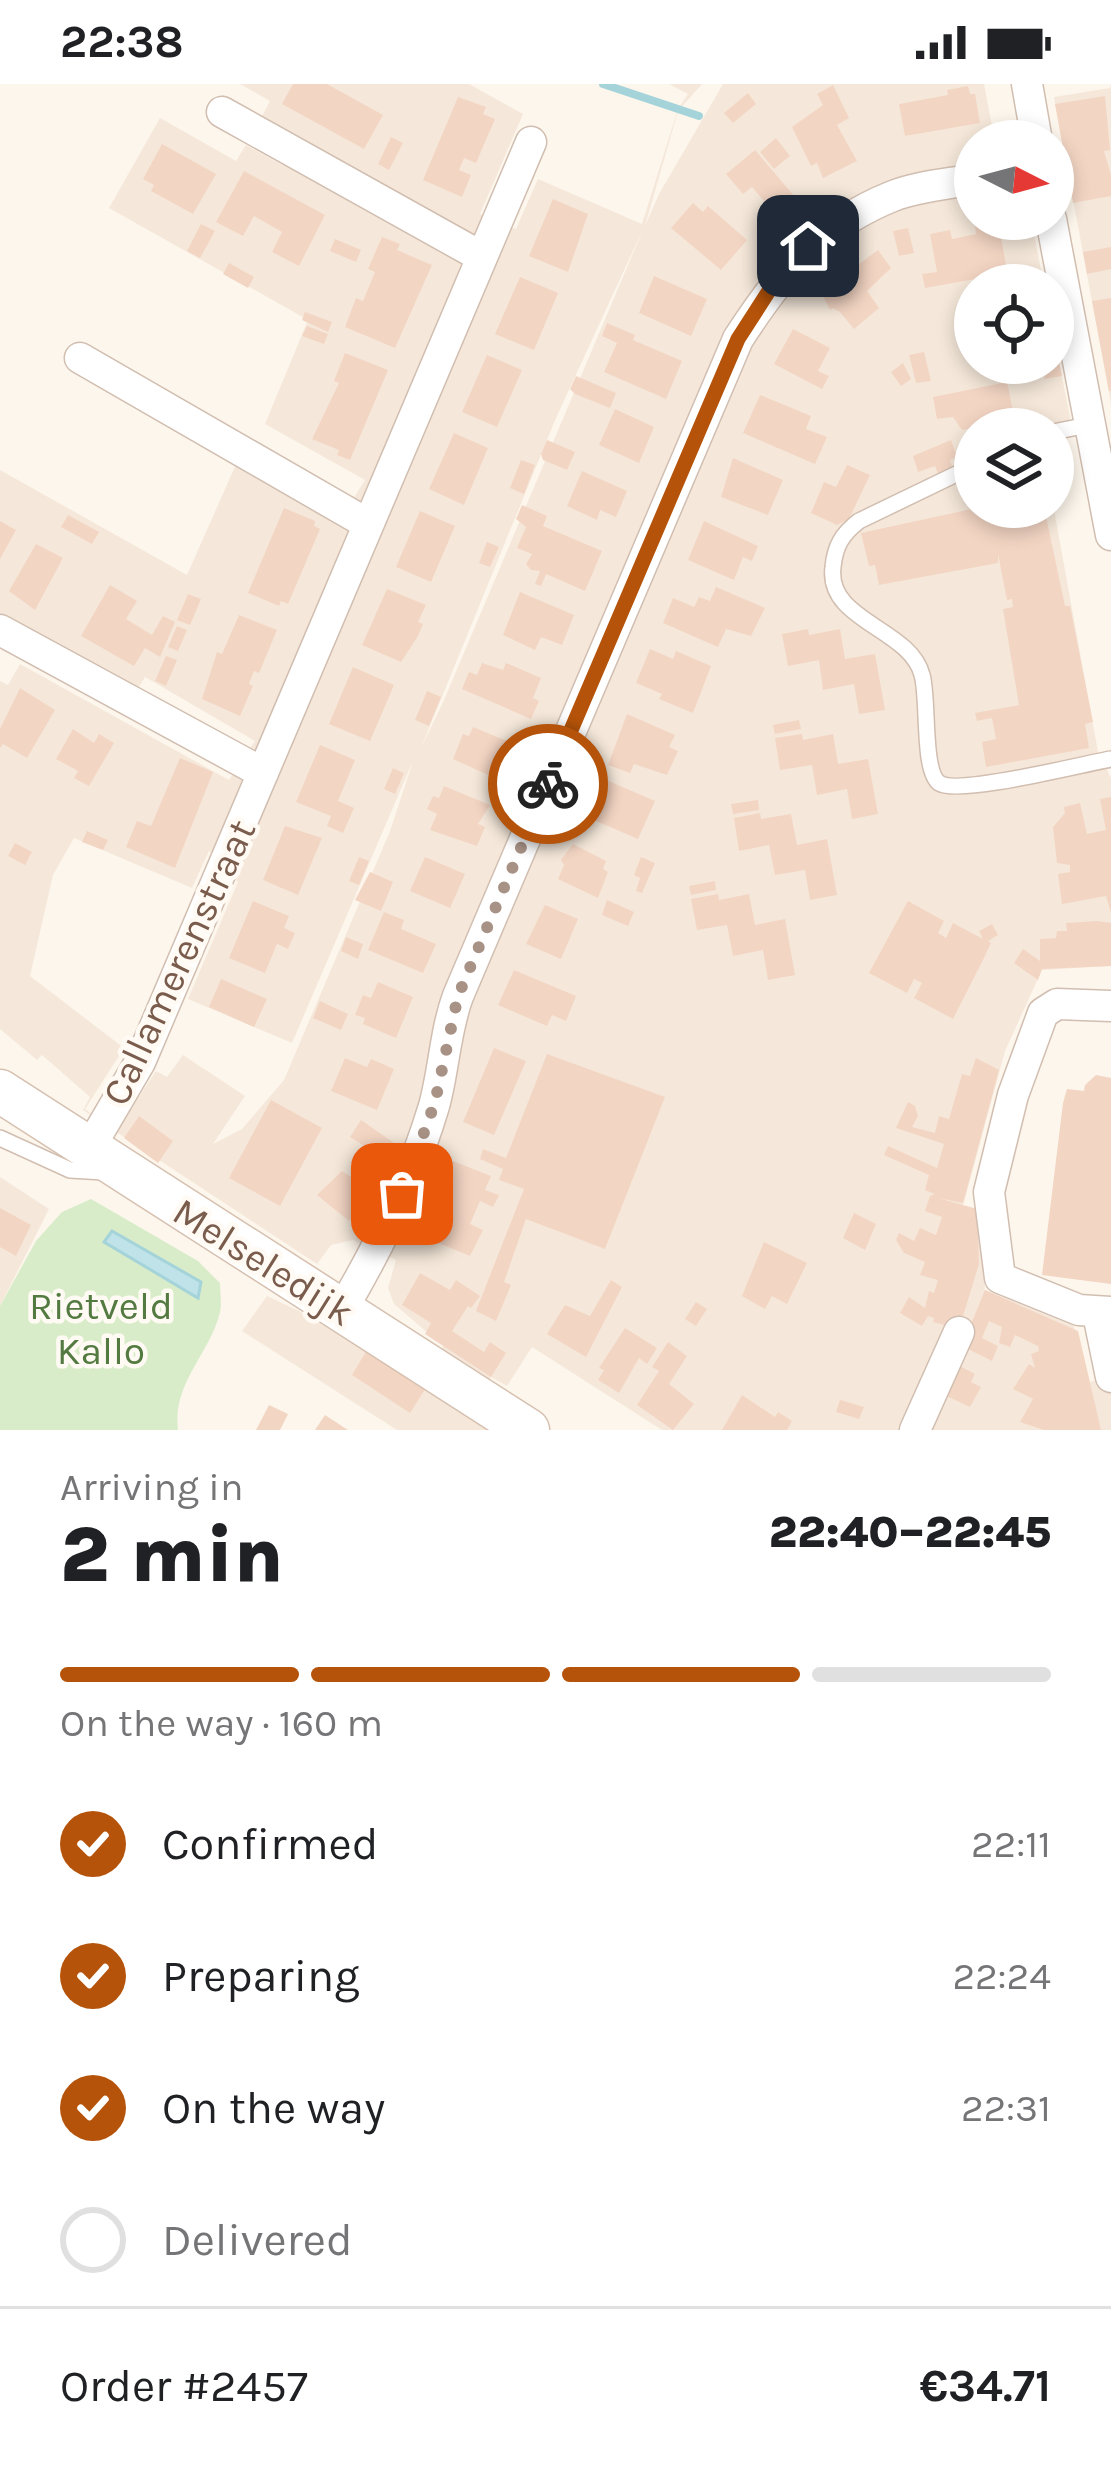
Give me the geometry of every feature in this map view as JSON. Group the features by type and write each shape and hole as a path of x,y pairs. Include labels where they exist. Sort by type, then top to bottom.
{"main road":[{"name":"Melseledijk","path":"0,1091 528,1430"}],"street":[{"path":"1027,84 1033,120"},
{"path":"222,112 482,257"},
{"name":"Callamerenstraat","path":"88,1149 140,1062 531,142"},
{"path":"340,1311 367,1267 413,1168 435,1102 458,996 738,339 774,283 808,246 895,195 954,183"},
{"path":"1056,240 1111,535"},
{"path":"80,358 368,524"},
{"name":"Callamerenstraat","path":"0,630 263,773"},
{"path":"1111,1006 1057,1004 1043,1013 1013,1096 989,1192 1000,1278 1104,1313 1111,1377"},
{"path":"915,1430 959,1332"}],"lane":[{"path":"1074,428 1088,425"},
{"path":"954,475 844,532 835,550 831,578 836,593 902,647 922,670 933,776 941,784 966,788 1111,759"},
{"path":"0,1138 70,1169 125,1173"}],"shaded area":[{"path":"240,84 469,84 523,114 480,214 516,229 538,179 642,224 678,109 688,94 669,84 702,84 678,111 645,226 723,84 984,84 991,120 954,120 954,240 1035,240 1040,264 954,264 954,384 1063,384 1068,408 954,408 954,528 1057,528 1098,752 1111,778 1111,966 1042,970 1005,1051 963,1206 977,1209 985,1290 1074,1326 1090,1382 1111,1375 1111,1430 662,1430 532,1347 507,1386 491,1377 465,1413 489,1430 397,1430 242,1331 267,1296 426,1387 443,1346 394,1304 388,1288 396,1260 353,1240 331,1245 317,1264 116,1132 156,1071 167,1077 183,1055 245,1096 213,1144 242,1129 284,1080 390,831 413,761 292,1043 188,999 238,882 209,851 192,888 74,838 53,875 30,976 124,1048 85,1109 113,1130 83,1110 90,1097 42,1055 37,1060 0,1029 0,681 8,685 20,664 229,780 255,741 145,677 137,690 0,613 0,470 187,575 237,462 340,520 365,480 265,424 308,320 109,208 160,118 236,161 246,145 282,165 298,138 261,118 270,101","holes":["644,227 421,748 556,418"]},
{"path":"1111,84 1111,404 1074,205 1074,120 1058,120 1054,97 1110,88"},
{"path":"0,1177 49,1209 0,1306"}],"green space":[{"name":"Rietveld Kallo","path":"91,1199 198,1261 220,1283 220,1312 186,1383 178,1430 0,1430 0,1306 36,1241 62,1212"}],"water":[{"path":"112,1231 201,1282 198,1298 104,1242"}],"building":[{"path":"293,84 327,84 383,115 364,149 282,104"},
{"path":"833,85 849,118 837,125 857,161 823,178 817,163 811,166 792,127 823,105 817,94"},
{"path":"968,86 970,94 975,94 979,120 954,120 954,128 905,136 899,104 948,95 947,90"},
{"path":"748,93 756,104 733,123 724,113"},
{"path":"1105,96 1110,150 1104,151 1111,196 1074,203 1074,120 1058,120 1055,104"},
{"path":"458,97 486,107 483,114 495,119 476,163 464,158 459,170 471,175 462,197 423,180"},
{"path":"391,137 403,143 389,170 378,164"},
{"path":"776,138 790,156 774,169 760,152"},
{"path":"162,144 216,174 193,214 151,191 154,185 143,179"},
{"path":"755,150 795,197 775,214 752,187 743,194 726,174"},
{"path":"244,171 325,215 299,266 272,252 282,232 254,216 243,236 216,222"},
{"path":"553,199 588,214 568,272 529,256"},
{"path":"693,203 703,212 708,206 747,240 721,270 671,228"},
{"path":"201,224 215,231 200,258 187,251"},
{"path":"908,228 914,253 899,256 893,231"},
{"path":"950,230 952,239 1001,240 1006,264 954,264 954,283 925,288 922,274 937,272 930,234"},
{"path":"382,237 400,244 397,250 432,265 395,348 345,327 356,298 363,301 375,272 368,269"},
{"path":"335,239 361,250 356,262 330,251"},
{"path":"1111,247 1111,269 1087,274 1083,252"},
{"path":"878,250 891,268 867,291 879,308 854,329 840,312 830,310 821,292"},
{"path":"229,263 254,277 248,288 223,274"},
{"path":"654,276 707,299 691,336 639,313"},
{"path":"520,277 558,293 534,350 495,334"},
{"path":"1111,298 1111,391 1109,391 1092,301"},
{"path":"305,312 332,322 328,332 302,320"},
{"path":"607,323 682,361 666,399 604,372 617,343 602,336"},
{"path":"307,326 328,334 324,344 302,336"},
{"path":"793,329 830,348 818,371 829,376 822,389 774,364"},
{"path":"924,352 931,381 916,383 909,355"},
{"path":"345,353 388,370 350,460 312,439 339,383 334,381"},
{"path":"487,355 522,370 497,427 462,412"},
{"path":"903,363 911,379 901,386 891,372"},
{"path":"576,376 616,393 610,408 575,394 570,389"},
{"path":"1007,384 1012,408 954,408 954,418 937,419 933,397"},
{"path":"760,395 811,416 806,429 827,437 815,464 743,433"},
{"path":"615,409 654,427 639,463 599,445"},
{"path":"454,433 488,448 464,505 429,489"},
{"path":"547,440 575,452 567,470 543,460"},
{"path":"951,440 954,448 952,467 938,474 935,466 918,472 913,456"},
{"path":"733,458 783,480 768,515 721,497"},
{"path":"521,460 535,465 524,494 510,488"},
{"path":"847,465 870,475 849,519 837,525 811,513 824,482 836,487"},
{"path":"582,471 627,491 616,517 600,510 597,520 567,506"},
{"path":"522,505 547,516 543,526 602,551 585,591 546,574 541,586 535,584 540,571 526,564 532,554 517,548 526,527 516,519"},
{"path":"284,508 315,521 320,529 288,604 281,601 279,606 248,593"},
{"path":"420,511 455,526 431,582 396,567"},
{"path":"954,513 954,528 1048,528 1093,722 1085,724 1089,748 986,767 982,742 996,739 992,718 977,721 975,713 1019,705 1003,609 1013,607 1012,599 1007,600 998,554 998,563 879,585 861,533"},
{"path":"68,515 99,532 92,544 61,527"},
{"path":"0,521 16,530 0,559"},
{"path":"704,521 758,546 752,561 743,557 734,580 688,560"},
{"path":"487,542 499,547 490,567 479,563"},
{"path":"36,544 63,558 35,610 9,591"},
{"path":"110,585 137,601 126,619 152,635 163,616 175,622 160,657 145,648 134,666 81,636"},
{"path":"716,587 765,608 751,636 726,629 718,647 663,623 673,598 694,607 699,597 710,601"},
{"path":"387,589 426,605 418,636 401,662 362,645"},
{"path":"520,592 574,615 562,645 541,637 535,650 503,635"},
{"path":"188,594 201,599 190,625 177,620"},
{"path":"239,615 277,630 259,673 254,671 240,716 202,699 217,652 222,654"},
{"path":"177,626 187,630 178,651 168,647"},
{"path":"808,629 809,635 840,629 845,659 875,654 885,710 859,714 854,684 823,690 819,660 788,666 782,634"},
{"path":"650,649 673,659 676,651 711,666 693,713 636,683"},
{"path":"166,656 177,660 166,686 155,681"},
{"path":"482,663 503,670 506,663 541,678 531,719 462,689 469,672 477,675"},
{"path":"353,667 394,685 370,741 329,724"},
{"path":"20,688 55,710 27,758 3,744 0,748 0,729"},
{"path":"427,691 441,697 429,726 415,720"},
{"path":"627,714 675,735 669,747 678,751 667,775 634,764 630,773 608,765"},
{"path":"799,720 801,729 775,734 773,725"},
{"path":"473,727 519,746 507,773 492,766 488,775 453,759 463,734 469,736"},
{"path":"73,729 94,743 99,734 114,743 89,786 74,778 78,771 56,759"},
{"path":"802,734 803,740 833,734 838,764 868,759 878,814 852,819 847,789 817,795 812,765 780,770 775,738"},
{"path":"320,745 355,760 338,801 354,808 343,833 327,826 331,816 296,802"},
{"path":"180,758 213,772 175,868 126,847 137,821 151,826"},
{"path":"393,768 404,773 395,794 384,789"},
{"path":"597,776 655,801 638,839 580,814"},
{"path":"444,786 490,805 478,824 485,827 477,846 430,830 437,814 427,809"},
{"path":"1111,797 1111,913 1106,896 1062,904 1058,874 1070,872 1070,865 1057,863 1053,827 1065,813 1064,807 1080,803 1087,834 1106,830 1100,799"},
{"path":"758,800 759,810 733,814 731,804"},
{"path":"760,813 761,819 791,814 797,845 827,839 837,895 810,900 805,870 775,875 769,845 739,851 734,818"},
{"path":"285,826 322,838 298,895 263,880"},
{"path":"87,831 108,840 103,850 82,842"},
{"path":"15,843 32,852 25,865 8,856"},
{"path":"573,844 606,861 603,869 608,872 598,898 558,879 564,865 561,860"},
{"path":"359,857 369,861 359,885 349,881"},
{"path":"425,857 465,874 450,908 410,891"},
{"path":"641,857 655,863 642,893 636,891 640,878 634,875"},
{"path":"370,872 393,882 381,911 355,900"},
{"path":"715,881 716,890 691,895 689,886"},
{"path":"718,894 719,900 749,894 755,925 785,919 795,975 768,980 763,950 733,956 727,925 697,930 691,899"},
{"path":"607,900 634,912 628,926 602,915"},
{"path":"253,901 289,916 284,928 295,933 288,949 277,944 265,973 229,958"},
{"path":"908,901 944,921 938,933 946,938 953,923 983,939 979,931 992,924 998,935 988,941 953,1019 914,998 922,983 914,979 907,993 869,973"},
{"path":"545,905 578,919 561,959 526,944"},
{"path":"384,912 404,920 401,929 436,944 423,973 368,950"},
{"path":"1066,923 1111,923 1111,966 1042,969 1038,980 1014,963 1023,949 1040,961 1040,939 1056,938 1057,931 1067,931"},
{"path":"346,937 363,944 358,959 341,951"},
{"path":"514,970 576,996 566,1021 552,1015 547,1026 498,1005"},
{"path":"221,979 267,999 254,1027 209,1007"},
{"path":"378,982 413,997 396,1038 363,1024 365,1018 355,1015 363,995 371,998"},
{"path":"320,1001 348,1014 341,1030 313,1018"},
{"path":"494,1048 526,1061 494,1135 463,1122"},
{"path":"547,1054 665,1097 605,1249 526,1219 504,1282 511,1285 496,1321 476,1311 524,1189 499,1180 503,1169 480,1159 483,1149 506,1158"},
{"path":"345,1058 367,1067 371,1059 394,1069 377,1110 331,1091"},
{"path":"976,1058 999,1070 963,1203 938,1198 977,1209 979,1264 959,1329 928,1316 922,1326 900,1313 909,1297 925,1308 938,1280 920,1275 925,1262 904,1253 896,1240 899,1233 914,1241 920,1228 936,1235 942,1217 925,1211 935,1194 925,1190 929,1175 884,1155 888,1146 937,1168 944,1144 896,1128 908,1102 918,1116 912,1127 935,1133 939,1116 949,1119 962,1074 970,1076"},
{"path":"1096,1075 1111,1078 1111,1284 1042,1275 1063,1103 1067,1089 1084,1091"},
{"path":"271,1100 322,1128 280,1206 229,1178"},
{"path":"139,1116 173,1141 158,1163 124,1138"},
{"path":"361,1120 397,1145 387,1170 349,1221 317,1195 342,1171 361,1178 377,1154 350,1137"},
{"path":"453,1161 491,1176 485,1190 499,1195 493,1207 480,1201 470,1224 483,1230 470,1256 436,1242 447,1217 433,1211"},
{"path":"0,1208 31,1225 16,1256 0,1247"},
{"path":"854,1213 876,1224 865,1250 843,1238"},
{"path":"764,1242 807,1263 787,1304 772,1296 765,1309 742,1296"},
{"path":"420,1273 450,1290 456,1280 480,1296 452,1331 484,1352 490,1342 506,1353 491,1377 425,1334 431,1323 402,1305"},
{"path":"611,1280 622,1287 586,1357 547,1334 565,1305 590,1316"},
{"path":"985,1290 1078,1331 1101,1430 1044,1430 1020,1422 1033,1399 1013,1389 1029,1364 1035,1368 1031,1354 1039,1351 1038,1346 1015,1335 1010,1347 999,1343 1002,1327 989,1321 982,1338 998,1346 992,1361 962,1346"},
{"path":"696,1302 707,1309 696,1326 685,1319"},
{"path":"625,1328 657,1348 647,1364 639,1358 619,1393 598,1380 604,1370 599,1368"},
{"path":"668,1342 687,1356 669,1384 694,1404 673,1430 637,1405 659,1371 652,1367"},
{"path":"367,1350 426,1388 410,1413 352,1375"},
{"path":"954,1363 975,1374 971,1382 981,1387 970,1407 940,1393"},
{"path":"742,1395 775,1417 778,1412 792,1421 787,1430 722,1430"},
{"path":"840,1400 864,1407 859,1419 836,1412"},
{"path":"269,1405 288,1414 280,1430 256,1430"},
{"path":"325,1415 348,1430 315,1430"}],"waterway":[{"path":"603,84 699,116"}],"way so far":[{"path":"402,1194 435,1102 451,1015 548,784"}],"route":[{"path":"548,784 738,339 774,283 808,246"}]}
